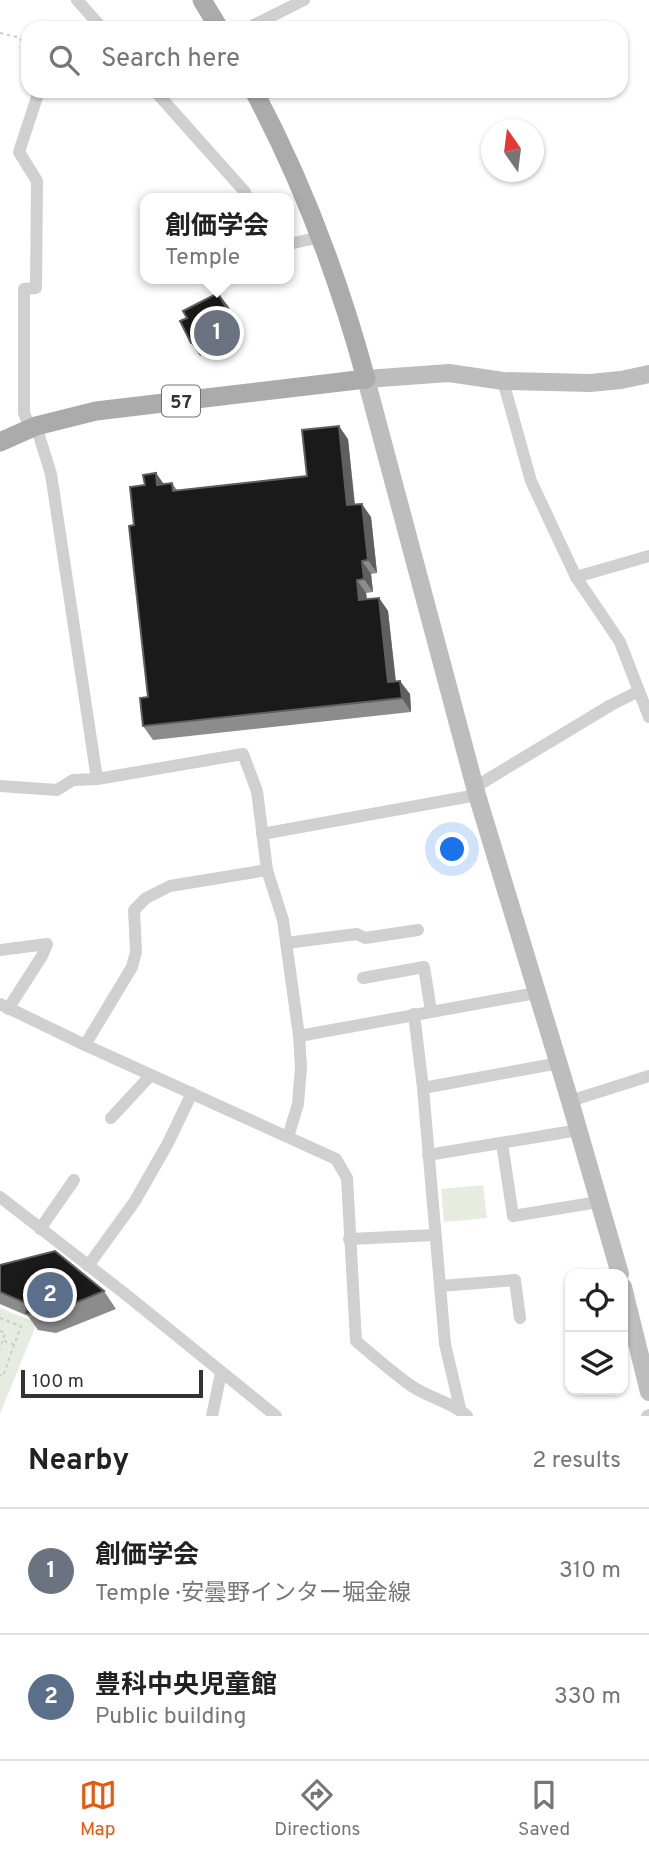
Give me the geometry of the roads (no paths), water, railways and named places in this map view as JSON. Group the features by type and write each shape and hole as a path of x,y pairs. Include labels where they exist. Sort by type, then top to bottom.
{"main road":[{"path":"202,0 215,21"},
{"path":"258,98 291,163 321,237 348,312 366,380"},
{"name":"57","path":"0,442 33,427 96,411 366,380"}],"street":[{"path":"77,0 96,21"},
{"path":"262,21 304,0"},
{"path":"37,98 19,152 37,181 36,288 24,289 24,413 33,427 51,474 97,779"},
{"path":"161,98 245,193"},
{"path":"294,243 321,237"},
{"path":"619,1269 476,791 366,380 449,373 503,381 590,383 649,374"},
{"path":"503,381 531,481 576,577 620,642 649,717"},
{"path":"576,577 649,556"},
{"path":"262,834 476,791 611,705 639,691"},
{"path":"0,786 57,790 73,779 97,779 243,754 257,791 267,870 283,920 299,1036 301,1068 298,1104 288,1137"},
{"path":"85,1045 132,967 136,952 134,910 146,898 170,886 267,870"},
{"path":"286,943 357,934 365,938 418,930"},
{"path":"0,950 47,944 42,956 4,1006 337,1159 346,1178 356,1341 414,1387 464,1412"},
{"path":"363,978 425,967 431,1011"},
{"path":"299,1036 536,993"},
{"path":"414,1014 424,1088 445,1344 464,1412"},
{"path":"424,1088 559,1063"},
{"path":"111,1118 150,1075"},
{"path":"570,1101 649,1076"},
{"path":"88,1266 135,1201 168,1143 192,1093"},
{"path":"428,1155 579,1130"},
{"path":"502,1143 513,1216 593,1203"},
{"path":"40,1228 74,1180"},
{"path":"0,1197 276,1416"},
{"path":"349,1239 435,1235"},
{"path":"440,1286 516,1280 520,1318"},
{"path":"628,1307 649,1392"},
{"path":"212,1416 221,1373"}],"place":[{"name":"創価学会","path":"217,333"},
{"name":"豊科中央児童館","path":"50,1295"}]}
